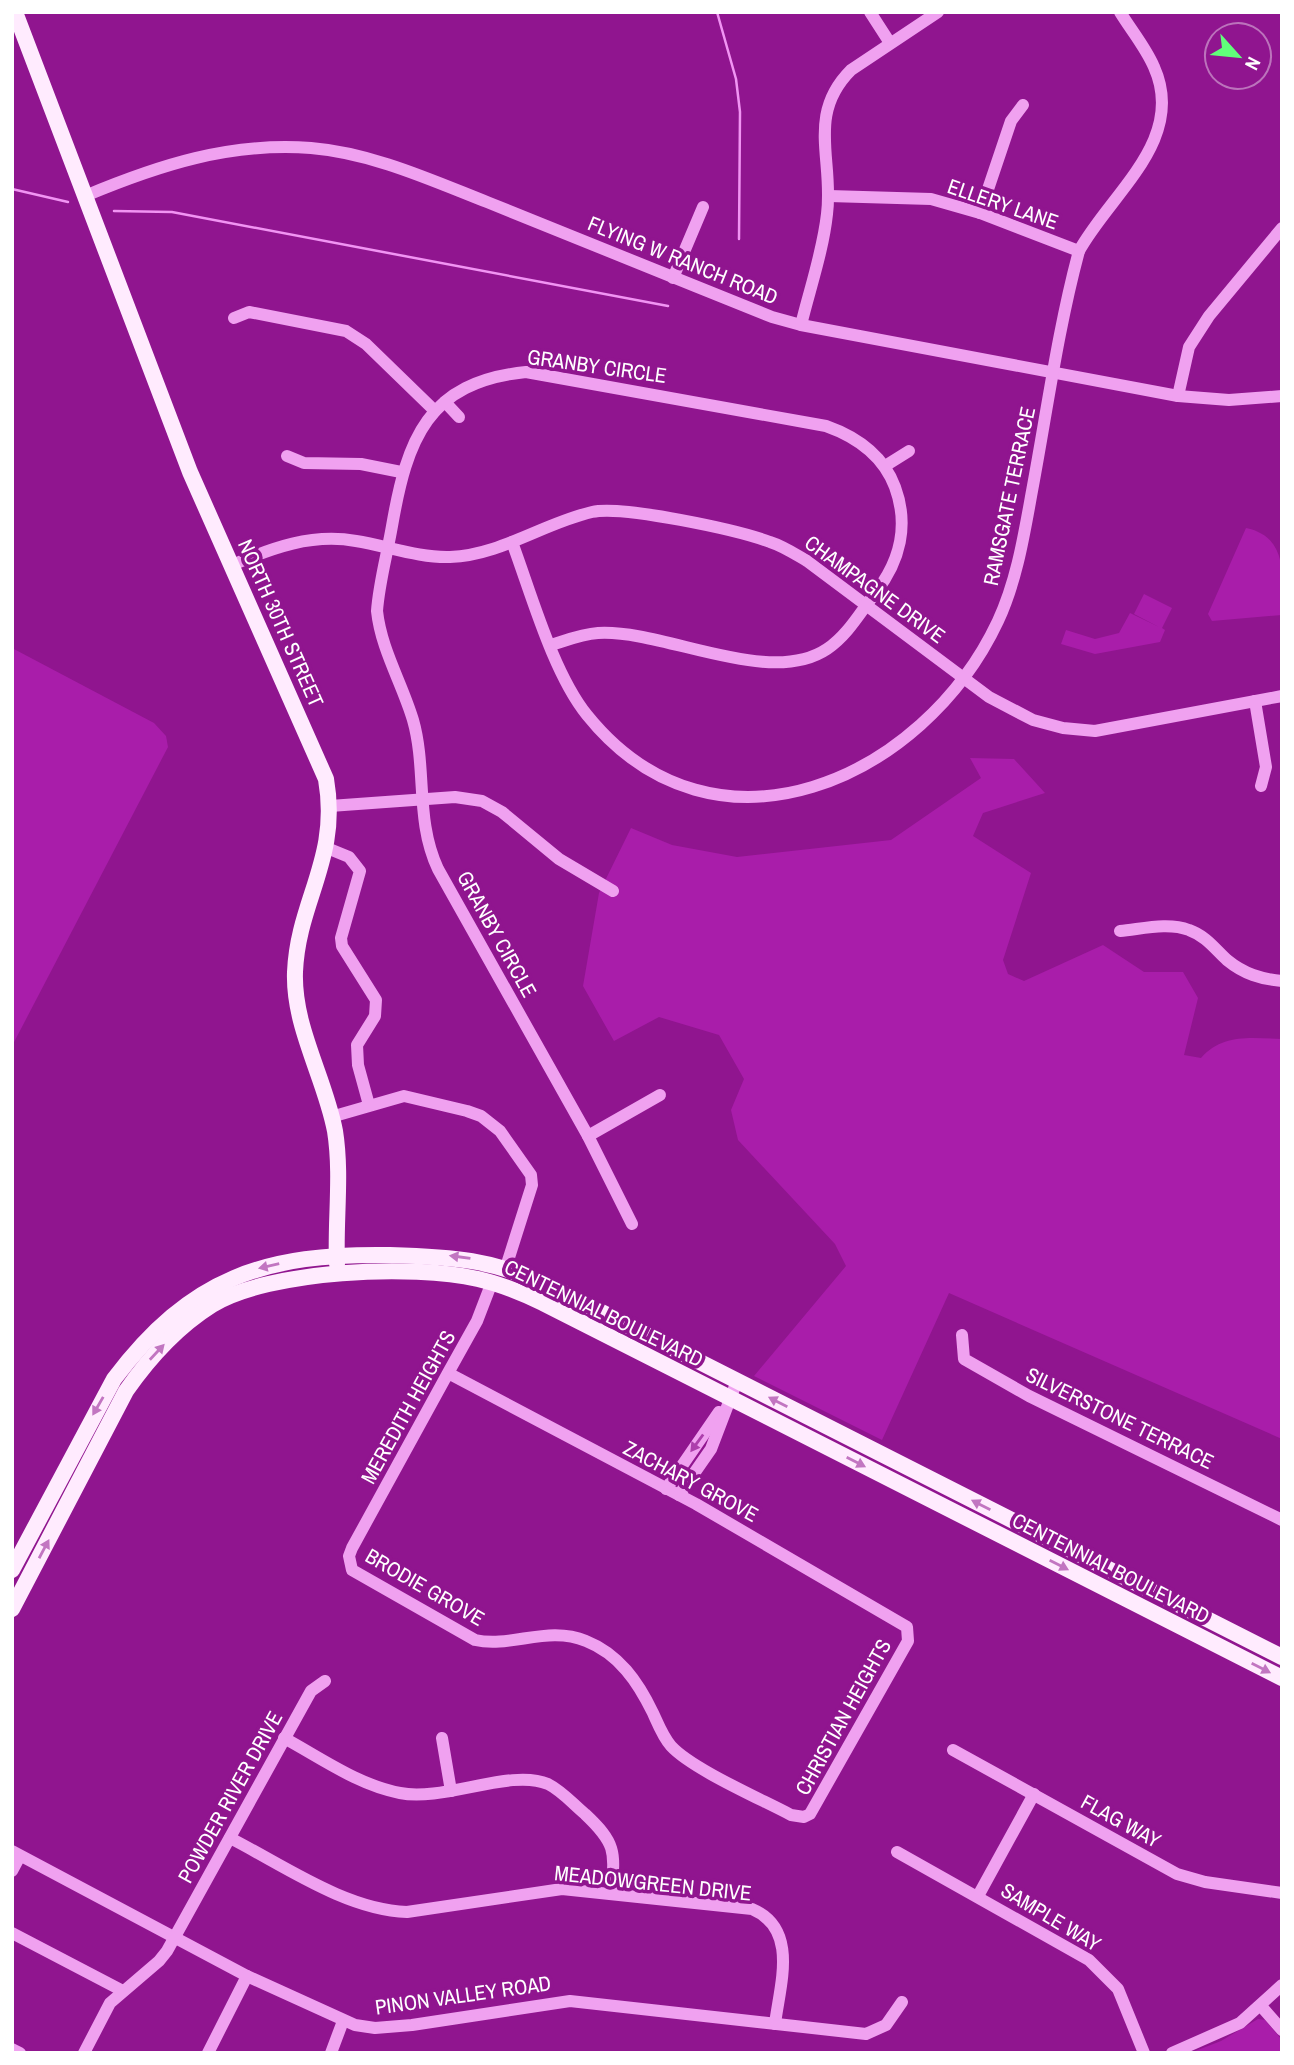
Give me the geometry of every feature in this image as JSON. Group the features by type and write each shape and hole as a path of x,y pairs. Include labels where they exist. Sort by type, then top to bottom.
{"main road":[{"name":"NORTH 30TH STREET","path":"15,12 190,472 323,767 330,806 327,848 299,939 295,986 301,1020 331,1117 336,1144 337,1274"},
{"name":"CENTENNIAL BOULEVARD","path":"12,1570 114,1379 151,1334 199,1295 243,1273 265,1266 336,1254 447,1256 506,1267 550,1286 1282,1657"},
{"name":"CENTENNIAL BOULEVARD","path":"12,1609 126,1391 163,1345 213,1305 250,1289 289,1278 337,1274 446,1274 492,1282 543,1303 1282,1678"}],"street":[{"path":"870,12 890,43"},
{"path":"801,325 829,196 824,136 829,103 841,80 851,70 938,12"},
{"name":"RAMSGATE TERRACE","path":"512,542 551,645 576,699 615,744 666,778 730,795 796,793 854,773 923,724 965,678 999,620 1015,575 1079,251 1097,221 1146,158 1161,121 1159,79 1120,12"},
{"path":"980,213 1011,121 1023,105"},
{"name":"FLYING W RANCH ROAD","path":"85,196 193,157 257,148 312,148 373,160 405,171 673,278 801,325 1178,397 1229,400 1282,396"},
{"name":"ELLERY LANE","path":"829,196 931,199 980,213 1079,251"},
{"path":"673,278 704,207"},
{"path":"1178,397 1189,347 1209,316 1280,234"},
{"path":"234,318 249,312 346,331 366,344 435,411"},
{"name":"GRANBY CIRCLE","path":"551,645 600,632 763,662 793,663 831,646 866,605 893,566 901,540 902,513 885,466 863,444 825,426 544,373 502,374 472,386 445,402 414,440 401,472 378,601 378,621 414,722 426,841 434,860 588,1136 632,1224"},
{"path":"445,402 459,417"},
{"path":"885,466 909,451"},
{"path":"287,456 304,463 350,463 401,472"},
{"name":"CHAMPAGNE DRIVE","path":"232,565 285,545 316,539 354,540 448,557 474,554 594,511 628,512 743,534 782,546 1018,714 1079,731 1115,729 1282,696"},
{"path":"1255,701 1266,767 1261,786"},
{"path":"330,806 470,798 493,806 547,851 613,891"},
{"path":"327,848 349,857 360,871 341,938 342,946 376,1000 375,1016 357,1045 358,1065 369,1105"},
{"path":"1120,931 1159,927 1188,929 1210,942 1227,959 1249,974 1282,981"},
{"path":"588,1136 660,1095"},
{"path":"331,1117 404,1096 481,1116 500,1131 531,1175 532,1185 506,1267"},
{"name":"MEREDITH HEIGHTS","path":"352,1548 477,1321 492,1282"},
{"name":"SILVERSTONE TERRACE","path":"962,1335 964,1359 1029,1396 1282,1520"},
{"name":"ZACHARY GROVE","path":"448,1373 679,1495 903,1623 909,1632"},
{"path":"679,1495 711,1449 737,1381"},
{"path":"666,1489 729,1397"},
{"name":"BRODIE GROVE","path":"352,1548 349,1564 355,1573 475,1640 492,1641 552,1634 586,1641 609,1653 640,1687 663,1734 677,1751 792,1815 804,1817"},
{"name":"CHRISTIAN HEIGHTS","path":"804,1817 814,1809 908,1640 909,1632"},
{"name":"POWDER RIVER DRIVE","path":"84,2053 110,2003 159,1961 311,1691 325,1681"},
{"path":"284,1738 375,1786 410,1795 532,1780 558,1790 610,1838 614,1853 611,1894"},
{"path":"442,1738 451,1791"},
{"name":"FLAG WAY","path":"953,1751 1204,1888 1282,1893"},
{"path":"978,1896 1034,1794"},
{"name":"MEADOWGREEN DRIVE","path":"229,1838 355,1903 383,1911 407,1912 551,1889 751,1909 767,1918 778,1931 783,1947 775,2024"},
{"name":"SAMPLE WAY","path":"897,1852 1075,1951 1101,1970 1125,2001 1144,2053"},
{"path":"12,1871 16,1853"},
{"name":"PINON VALLEY ROAD","path":"16,1853 247,1976 343,2021 365,2028 387,2028 570,2001 866,2034 887,2025 902,2002"},
{"path":"12,1933 123,1991"},
{"path":"208,2053 247,1976"},
{"path":"1172,2053 1231,2029 1261,2006 1282,1985"},
{"path":"1261,2006 1282,2030"},
{"path":"331,2053 343,2021"},
{"path":"12,2049 20,2053"}],"shaded area":[{"path":"1246,528 1270,540 1277,550 1282,574 1282,615 1212,621 1208,614"},
{"path":"1144,594 1172,608 1162,628 1165,630 1160,642 1095,654 1061,644 1066,630 1095,639 1119,633 1130,613 1159,627 1134,614"},
{"path":"12,648 154,723 166,736 168,747 12,1046"},
{"path":"970,758 1014,759 1045,793 983,813 973,836 1031,873 1003,960 1008,974 1024,981 1103,945 1144,972 1183,972 1198,998 1184,1055 1201,1058 1219,1044 1238,1039 1282,1039 1282,1439 949,1293 882,1440 754,1376 846,1266 835,1244 738,1140 731,1110 744,1079 719,1035 659,1017 614,1041 583,986 599,893 631,828 672,845 737,857 891,840 981,778"},
{"path":"1258,2019 1265,2020 1282,2040 1282,2053 1190,2053 1221,2041"}],"waterway":[{"path":"717,12 736,79 740,112 739,239"},
{"path":"12,189 68,202"},
{"path":"114,211 172,212 668,306"}]}
